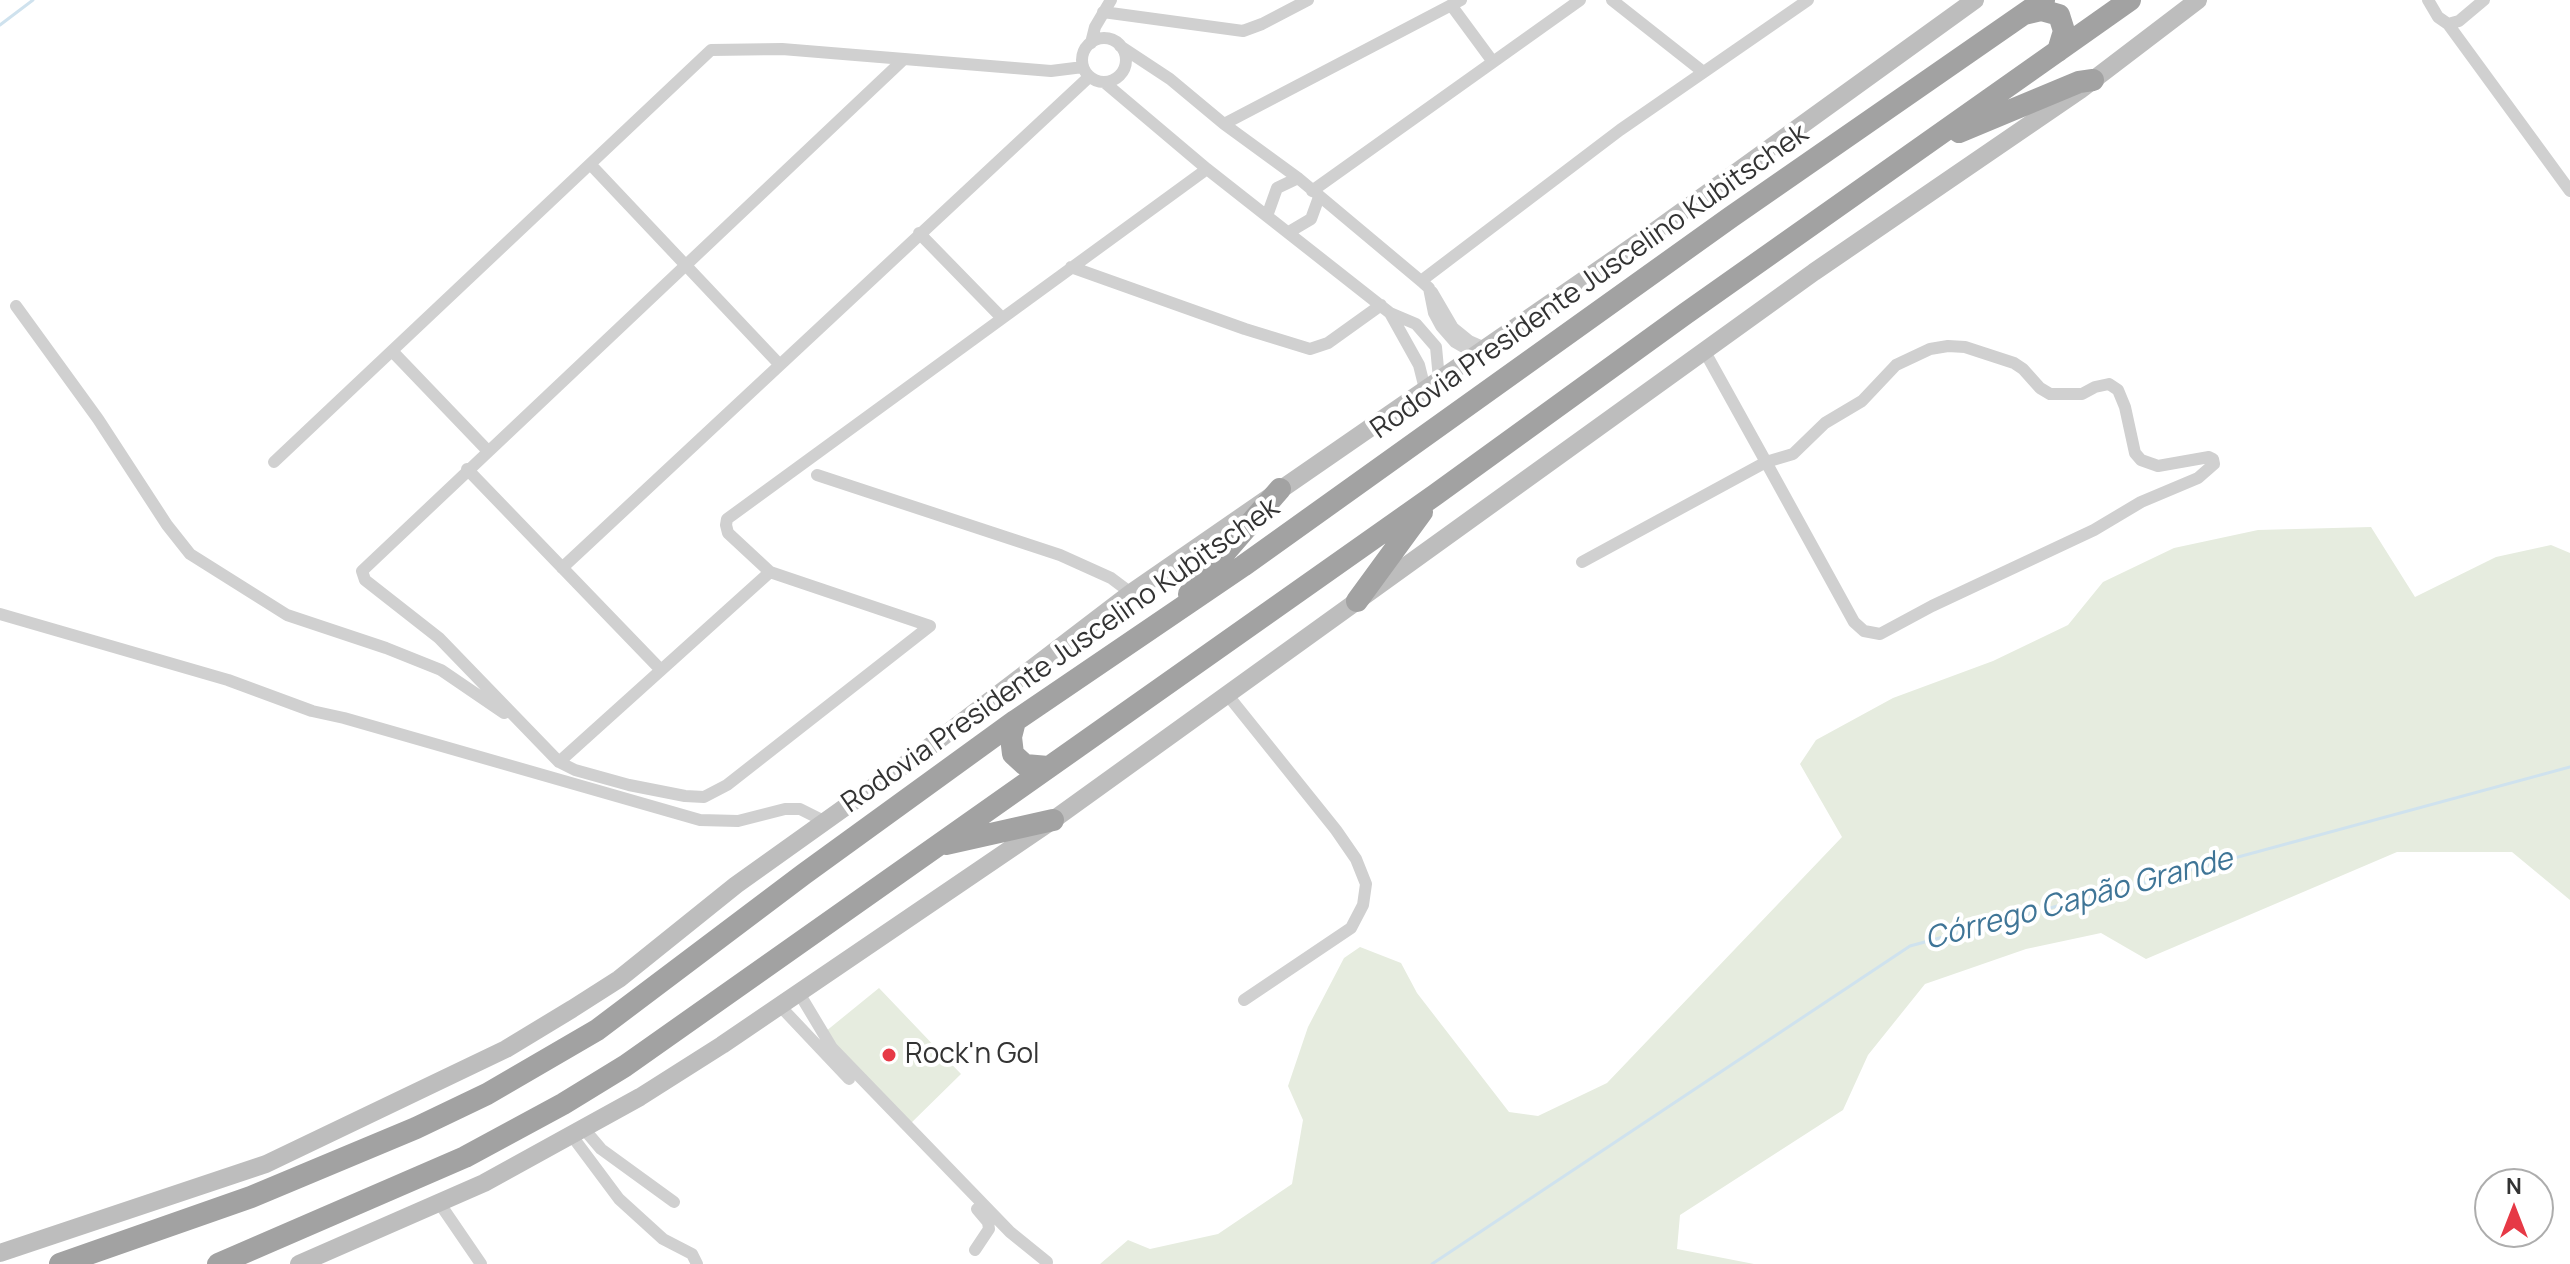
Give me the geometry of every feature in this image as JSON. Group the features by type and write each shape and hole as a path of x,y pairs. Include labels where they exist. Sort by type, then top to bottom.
{"highway":[{"name":"Rodovia Presidente Juscelino Kubitschek","path":"60,1264 251,1197 416,1128 487,1094 565,1050 630,1007 804,874 1015,721 1166,619 1731,217 2044,0"},
{"path":"2101,0 2112,4 2129,0"},
{"path":"218,1264 465,1157 563,1104 671,1035 2129,0"},
{"path":"2024,14 2052,10 2059,15 2064,31 2058,51"},
{"path":"1927,144 2079,82 2093,80"},
{"path":"1166,619 1280,489"},
{"path":"1357,601 1435,495"},
{"path":"1015,721 1011,737 1013,754 1025,765 1048,767"},
{"path":"933,847 1053,820"}],"main road":[{"path":"0,1253 266,1164 506,1049 619,979 736,885 928,748 1131,593 1681,212 1975,0"},
{"path":"299,1264 330,1258 578,1133 640,1097 780,1006 1053,820 1814,272 2093,80 2198,0"}],"street":[{"path":"1091,43 1095,27 1111,0"},
{"path":"1103,12 1243,31 1308,0"},
{"path":"1289,232 1311,219 1316,194 1580,0"},
{"path":"1612,0 1702,71"},
{"path":"1425,285 1523,202 1702,71 1808,0"},
{"path":"2428,0 2570,191"},
{"path":"2448,24 2459,21 2484,0"},
{"path":"1224,124 1456,3 1493,62"},
{"path":"1103,12 1115,43 1124,53 1124,67 1117,78 1104,82"},
{"path":"1086,72 1083,54 1097,39 1115,43 1170,79 1224,124 1298,178 1425,285 1438,298 1453,328 1481,351"},
{"path":"274,462 704,55 714,49 782,49 1086,72 1104,82 1207,169 1386,309 1416,324 1428,334 1438,355 1432,384"},
{"path":"903,60 362,571 365,580 439,638 559,762 575,770 685,796 708,795 752,766 930,626 770,572 728,533 726,522 731,515 1207,169"},
{"path":"562,568 780,365 1086,72"},
{"path":"591,165 780,365"},
{"path":"1267,216 1277,188 1298,178"},
{"path":"919,233 1002,318"},
{"path":"1071,267 1310,349 1328,343 1386,309"},
{"path":"1425,285 1441,326 1455,342 1481,351"},
{"path":"16,306 190,554 287,615 441,670 524,727"},
{"path":"1386,309 1432,384"},
{"path":"1416,324 1434,313"},
{"path":"1428,334 1441,326"},
{"path":"1582,562 1766,462 1793,454 1825,423 1862,401 1896,365 1930,349 1948,346 1965,347 2014,363 2050,394 2082,394 2109,384 2118,390 2135,453 2141,460 2158,466 2209,457 2214,462 2198,478 2141,502 2094,530 1932,606 1880,634 1864,631 1854,622 1766,462 1705,352"},
{"path":"392,351 487,450"},
{"path":"467,469 661,670"},
{"path":"817,475 1060,555 1111,578 1131,593"},
{"path":"559,762 770,572"},
{"path":"0,614 228,680 312,711 700,820 738,821 785,809 800,809 826,822"},
{"path":"1226,693 1336,830 1356,859 1366,884 1363,905 1351,928 1244,1000"},
{"path":"799,993 832,1048 1010,1232 1047,1262"},
{"path":"780,1006 930,1158 988,1222 987,1236 975,1250"},
{"path":"578,1133 674,1202"},
{"path":"578,1133 619,1199 663,1239 692,1254 697,1264"},
{"path":"440,1204 481,1264"}],"shaded area":[{"path":"2371,527 2415,597 2496,557 2551,545 2570,553 2570,900 2512,852 2397,852 2146,959 2101,933 2026,949 1925,984 1868,1055 1843,1110 1680,1215 1677,1249 1754,1264 1100,1264 1128,1240 1150,1249 1218,1234 1292,1184 1303,1120 1288,1086 1308,1027 1344,958 1360,947 1401,963 1417,993 1509,1112 1538,1116 1607,1083 1842,837 1800,764 1816,740 1893,698 1993,661 2068,625 2103,582 2174,548 2258,530"},
{"name":"Rock'n Gol","path":"879,988 961,1074 907,1127 820,1036"}],"waterway":[{"path":"0,25 33,0"},
{"name":"Córrego Capão Grande","path":"1432,1264 1910,946 2570,767"}],"place":[{"name":"Rock'n Gol","path":"889,1055"}]}
